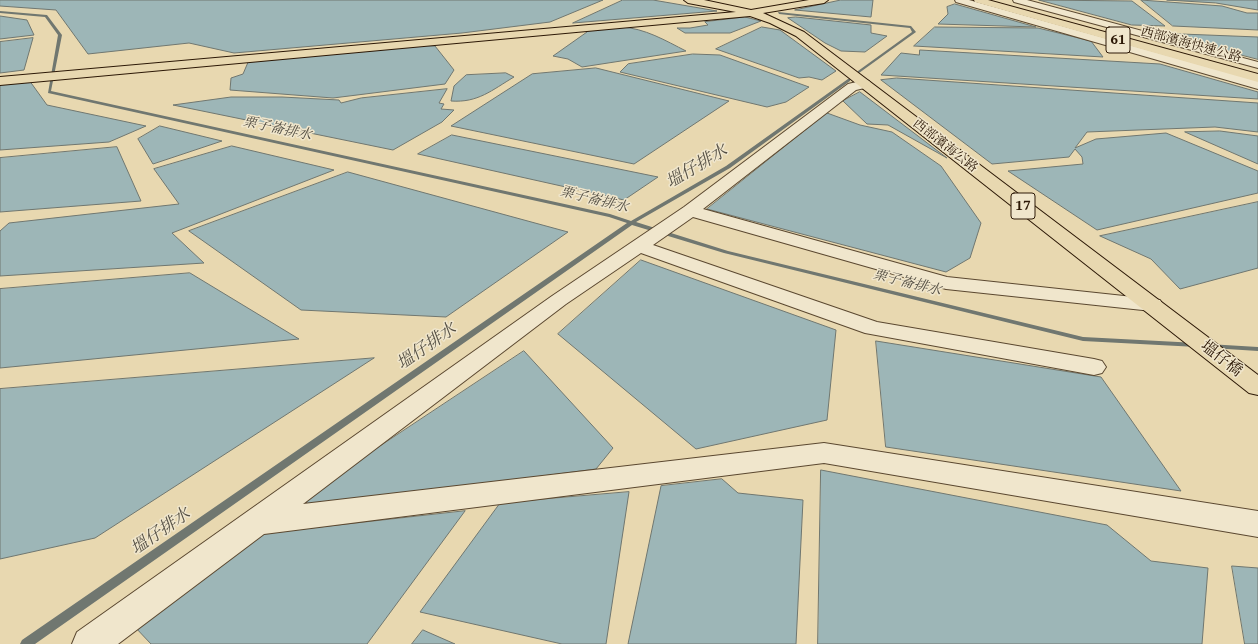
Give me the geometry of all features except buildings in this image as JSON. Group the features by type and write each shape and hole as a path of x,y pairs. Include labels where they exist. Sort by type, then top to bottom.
{"main road":[{"name":"西部濱海公路","path":"688,0 740,9 778,22 789,28 865,84 1185,330"},
{"path":"2,81 750,13 824,0"},
{"name":"西部濱海快速公路","path":"978,0 1258,78"},
{"name":"西部濱海快速公路","path":"993,0 1258,73"},
{"name":"塭仔橋","path":"1185,330 1258,387"}],"street":[{"path":"959,0 1258,85"},
{"path":"1017,0 1258,65"},
{"path":"90,644 559,300 690,211 852,87 865,84"},
{"path":"690,211 946,283 1152,305"},
{"path":"653,236 873,328 1094,367"},
{"path":"257,522 824,453 1258,524"}],"water":[{"path":"0,0 603,0 550,22 462,33 234,53 189,43 88,54 56,10 0,6"},
{"path":"623,0 653,0 717,11 573,23"},
{"path":"841,0 873,0 871,17 795,10"},
{"path":"1039,0 1132,1 1165,26 1132,25"},
{"path":"1141,0 1222,6 1247,13 1258,13 1258,30 1173,26"},
{"path":"1167,0 1258,0 1258,10 1216,3"},
{"path":"955,4 1036,27 938,24 948,14 947,7"},
{"path":"0,16 27,20 34,35 0,39"},
{"path":"745,17 761,21 730,33 685,33 677,28 690,28 708,25 705,22"},
{"path":"796,17 871,25 871,33 887,36 865,52 841,51 825,43 788,18"},
{"path":"621,27 647,32 686,51 582,67 568,59 553,56 587,32 585,30"},
{"path":"762,27 780,30 836,71 822,80 809,77 799,78 716,49"},
{"path":"935,27 1038,28 1091,41 1103,57 914,46"},
{"path":"1156,33 1258,37 1258,59"},
{"path":"33,38 24,70 0,73 0,42"},
{"path":"417,45 435,46 454,70 445,84 333,98 230,90 231,78 243,74 249,60"},
{"path":"920,50 1160,64 1258,92 1258,99 881,75 901,53 919,55"},
{"path":"693,54 720,55 809,87 786,102 767,107 620,72 628,64"},
{"path":"596,68 729,101 634,164 451,126 532,74"},
{"path":"506,73 514,77 492,91 469,100 451,101 454,86 466,75"},
{"path":"897,78 1258,103 1258,132 1215,127 1087,132 1075,148 1096,139 1166,133 1258,171 1258,193 1097,230 1008,171 1083,164 1082,157 1075,149 1069,157 992,164 881,80"},
{"path":"29,80 47,105 146,126 109,142 0,150 0,83"},
{"path":"447,89 439,103 444,104 441,109 454,110 442,122 393,150 173,105 231,97 282,97 339,100 341,103 361,98"},
{"path":"860,92 947,158 888,125 867,124 843,101"},
{"path":"827,113 860,125 892,132 941,166 981,223 970,258 946,272 707,209"},
{"path":"160,126 222,141 153,164 138,139"},
{"path":"1220,131 1258,136 1258,164 1185,132"},
{"path":"452,135 658,177 624,200 418,154"},
{"path":"232,146 334,170 172,233 204,263 0,276 0,231 9,223 179,204 154,169"},
{"path":"117,147 141,201 0,212 0,158"},
{"path":"348,172 568,232 446,317 301,310 189,231"},
{"path":"1258,202 1258,268 1180,289 1151,259 1100,236"},
{"path":"641,260 836,330 827,420 696,449 558,334"},
{"path":"190,273 299,339 0,368 0,289"},
{"path":"876,341 1101,377 1181,491 886,447"},
{"path":"524,351 613,448 596,469 296,508 296,502"},
{"path":"374,358 95,538 0,559 0,389"},
{"path":"821,470 1107,525 1151,561 1208,568 1202,644 818,644"},
{"path":"722,479 738,493 803,500 796,644 628,644 661,486"},
{"path":"629,492 606,644 562,644 420,612 500,503"},
{"path":"465,511 367,644 151,644 134,626 259,534"},
{"path":"1232,566 1258,568 1258,644 1245,644"},
{"path":"423,630 455,644 412,644"}],"waterway":[{"name":"栗子崙排水","path":"0,12 46,16 60,35 49,92 610,216 632,223"},
{"name":"塭仔排水","path":"779,13 911,27 914,32 859,72"},
{"name":"塭仔排水","path":"632,223 728,167 849,80"},
{"name":"塭仔排水","path":"26,644 632,223"},
{"name":"栗子崙排水","path":"632,223 726,252 1083,339 1197,345"},
{"name":"栗子崙排水","path":"1211,346 1258,349"}]}
